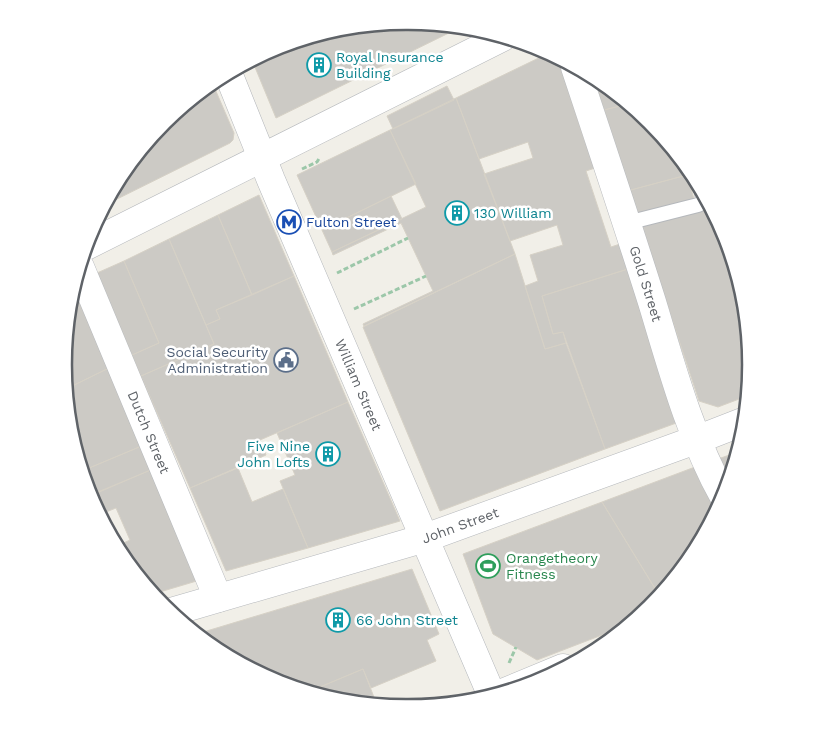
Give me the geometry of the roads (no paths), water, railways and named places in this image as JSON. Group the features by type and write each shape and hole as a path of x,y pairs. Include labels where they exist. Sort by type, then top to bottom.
{"street":[{"path":"96,241 495,41"},
{"name":"Gold Street","path":"579,78 627,222 683,403 697,440 719,486"},
{"name":"William Street","path":"231,80 261,157 489,689"},
{"name":"Dutch Street","path":"84,277 218,598"},
{"name":"John Street","path":"179,610 425,538 736,425"}],"lane":[{"path":"627,222 700,204"}],"place":[{"name":"Royal Insurance Building","path":"319,65"},
{"name":"130 William","path":"457,213"},
{"name":"Fulton Street","path":"289,222"},
{"name":"Social Security Administration","path":"286,360"},
{"name":"Five Nine John Lofts","path":"328,454"},
{"name":"Orangetheory Fitness","path":"488,566"},
{"name":"66 John Street","path":"338,620"}]}
